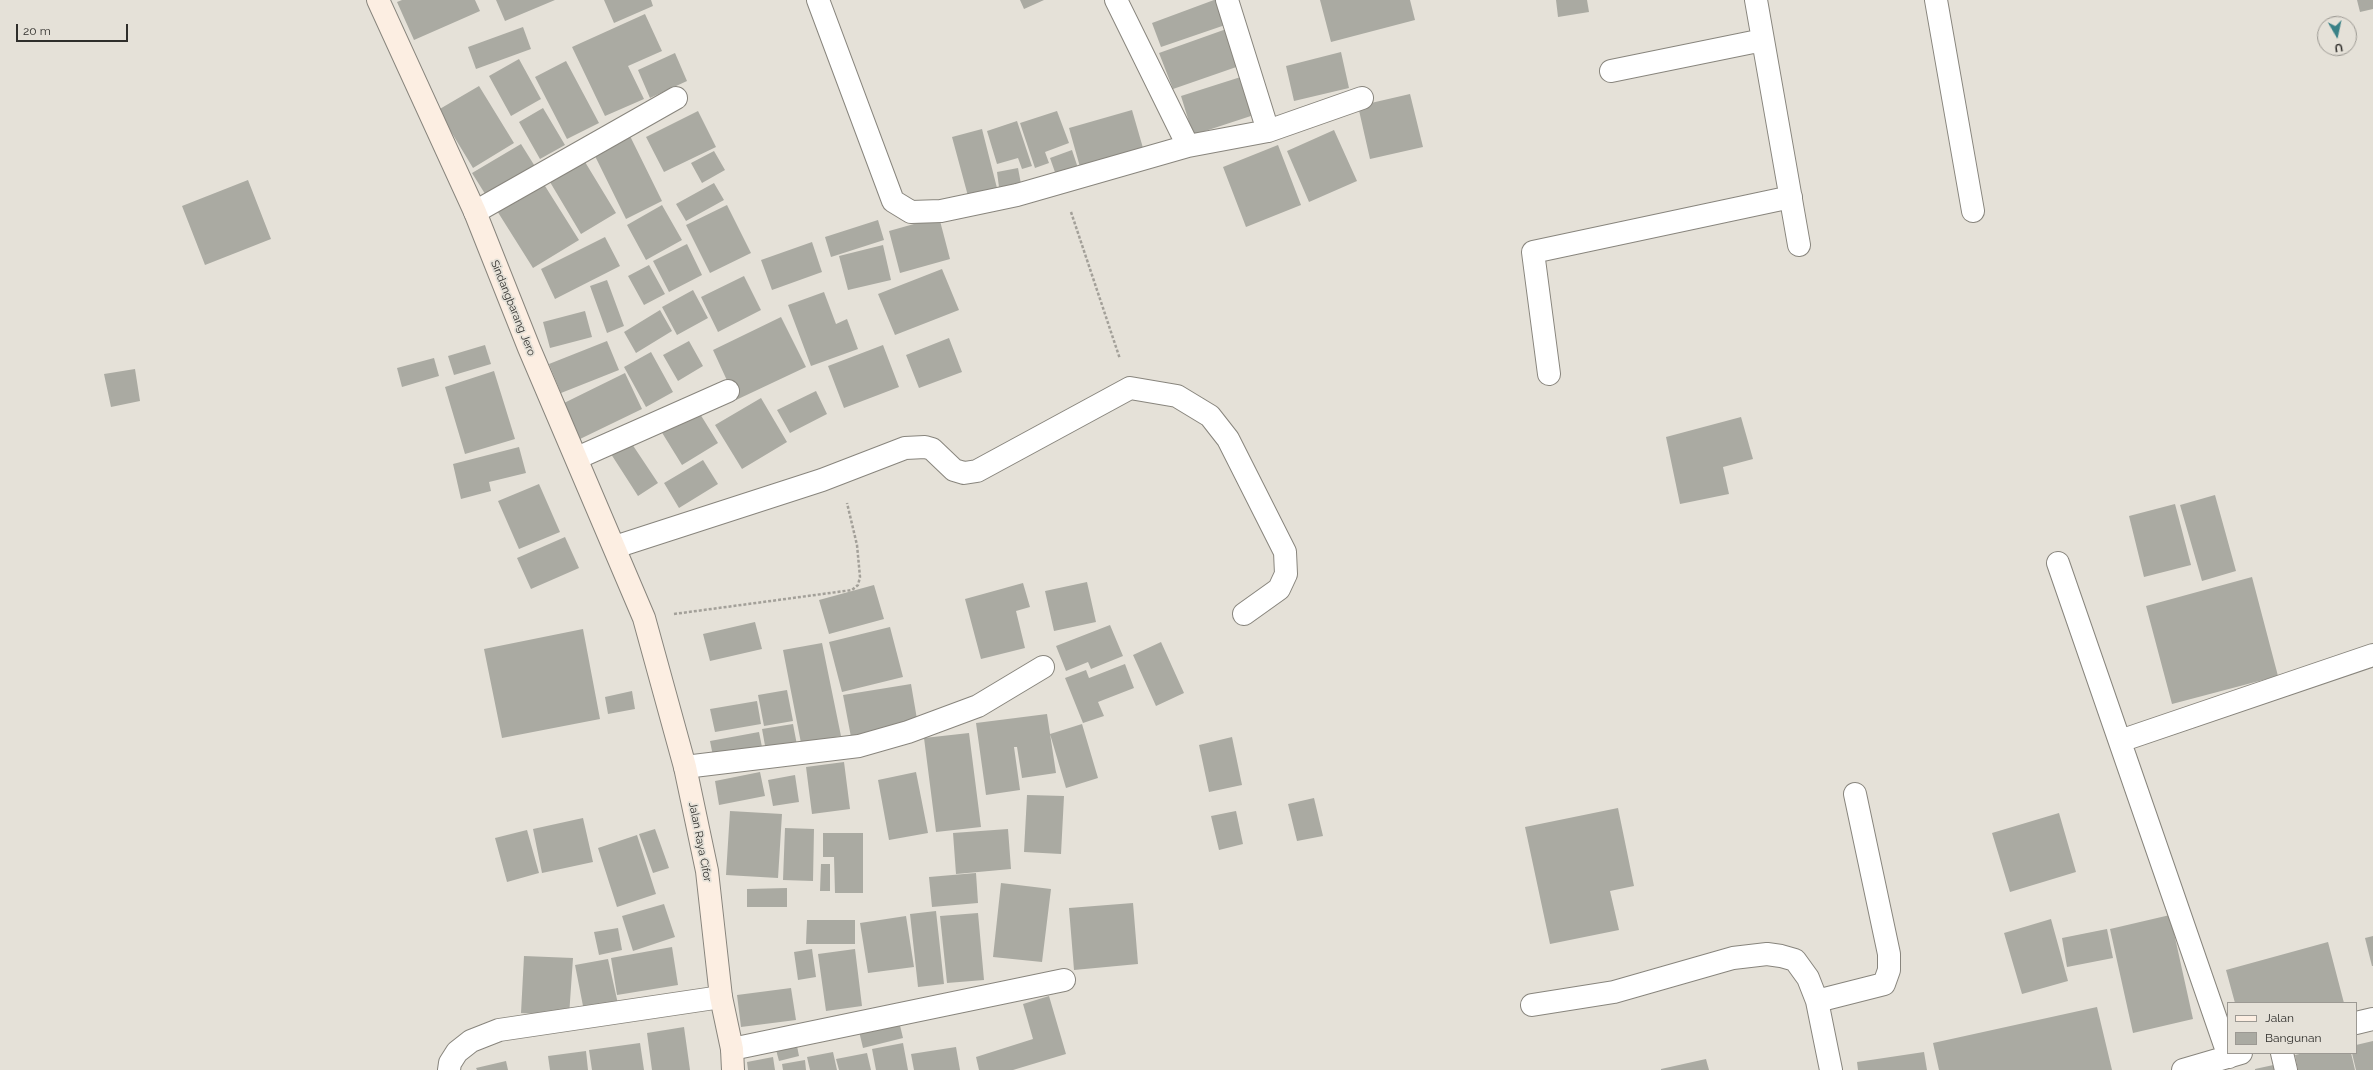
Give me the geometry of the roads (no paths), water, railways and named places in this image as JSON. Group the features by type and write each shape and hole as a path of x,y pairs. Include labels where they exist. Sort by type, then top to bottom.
{"street":[{"name":"Sindangbarang Jero","path":"378,0 475,212 529,348 644,618"},
{"path":"818,0 893,201 911,212 941,210 1017,195 1188,146 1268,131 1362,98"},
{"path":"1116,0 1188,146"},
{"path":"1227,0 1268,131"},
{"path":"1756,0 1799,245"},
{"path":"1936,0 1973,211"},
{"path":"1611,71 1763,40"},
{"path":"475,212 676,98"},
{"path":"1549,374 1533,252 1791,197"},
{"path":"615,547 840,473 906,448 915,447 932,449 954,470 964,473 977,471 1130,388 1177,396 1210,416 1228,439 1278,538 1285,552 1286,574 1279,589 1244,614"},
{"path":"577,458 728,391"},
{"path":"2058,563 2120,741 2227,1033"},
{"name":"Jalan Raya Cifor","path":"644,618 685,767 706,871 721,997 733,1060"},
{"path":"2120,741 2373,655"},
{"path":"685,767 859,746 908,732 978,706 1043,667"},
{"path":"1817,1001 1884,984 1889,970 1889,954 1855,794"},
{"path":"1532,1005 1614,992 1733,958 1767,954 1795,960 1808,978 1817,1001 1831,1070"},
{"path":"733,1060 1064,980"},
{"path":"449,1070 450,1063 457,1052 471,1040 499,1030 721,997"},
{"path":"2357,1023 2373,1019"},
{"path":"2282,1054 2286,1070"},
{"path":"2183,1070 2235,1055"}]}
